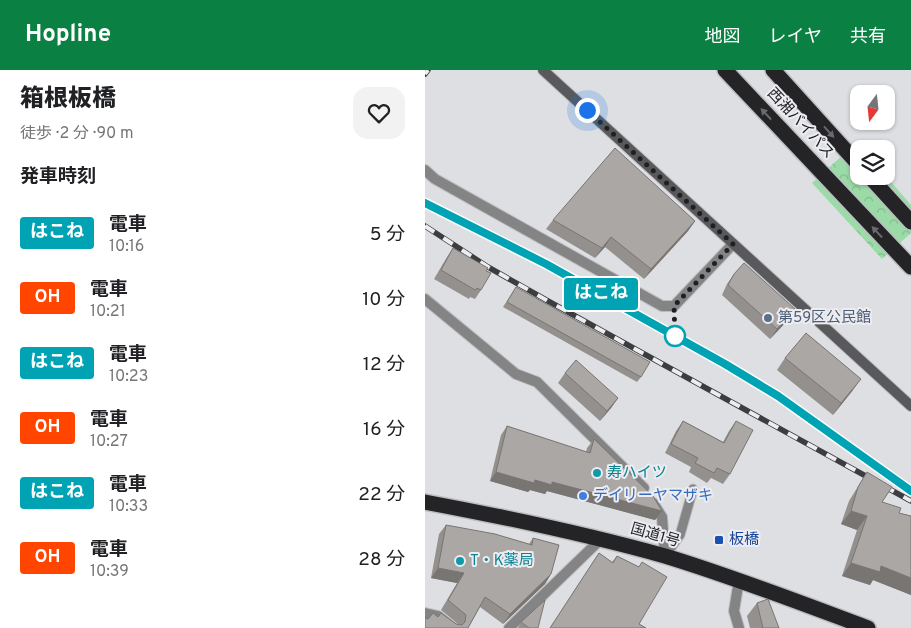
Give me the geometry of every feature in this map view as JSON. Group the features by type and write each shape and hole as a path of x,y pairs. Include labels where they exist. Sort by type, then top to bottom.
{"highway":[{"name":"西湘バイパス","path":"725,70 911,267"},
{"name":"西湘バイパス","path":"773,70 850,155"},
{"path":"877,185 911,222"},
{"name":"国道1号","path":"425,502 492,515 665,556 739,580 868,628"}],"street":[{"path":"543,70 911,406"},
{"path":"425,170 435,179 662,306 674,306 733,244"},
{"path":"425,299 516,374 537,382 631,474 645,489 662,517 665,556"},
{"path":"509,628 601,540"},
{"path":"739,580 734,611 739,628"},
{"path":"425,613 438,616 453,628"}],"lane":[{"path":"665,556 680,535 693,488"}],"green space":[{"path":"850,148 850,185 894,185 911,205 911,233 882,259 812,183"}],"building":[{"path":"615,148 695,221 651,269 611,237 602,248 553,220"},
{"path":"453,248 488,268 486,271 491,273 481,290 477,288 475,290 441,270"},
{"path":"744,263 795,309 777,329 728,285 734,274"},
{"path":"516,287 650,362 641,377 507,302"},
{"path":"806,333 861,379 841,403 785,358"},
{"path":"576,360 618,398 607,411 565,373"},
{"path":"683,421 724,443 736,421 753,430 730,474 717,468 714,473 695,463 698,458 671,444"},
{"path":"507,426 590,453 594,439 653,496 662,511 552,482 552,485 535,480 534,483 496,472"},
{"path":"867,472 892,487 882,502 901,508 899,513 911,516 911,578 881,566 880,572 851,563 867,516 851,511 858,487"},
{"path":"446,525 495,534 532,545 533,538 559,545 551,574 510,614 485,597 468,628 425,628 425,618 428,619 433,613 438,617 441,613 456,624 462,625 465,622 466,615 448,600 464,573 438,568"},
{"path":"599,553 613,563 617,556 639,567 642,562 667,577 639,624 646,628 550,628"},
{"path":"768,599 779,628 763,628 757,603"},
{"path":"545,600 538,628 529,628 521,622"}],"railway":[{"path":"425,74 428,70"},
{"path":"425,203 546,264 725,364 778,396 911,491"},
{"path":"425,226 488,267 548,301 911,501"}],"train":[{"name":"はこね","path":"425,203 546,264 725,364 778,396 911,491"}],"place":[{"name":"第59区公民館","path":"768,318"},
{"name":"寿ハイツ","path":"597,473"},
{"name":"デイリーヤマザキ","path":"583,496"},
{"name":"板橋","path":"719,540"},
{"name":"T・K薬局","path":"460,561"}],"route":[{"path":"587,110 733,244 674,306 675,336"}]}
